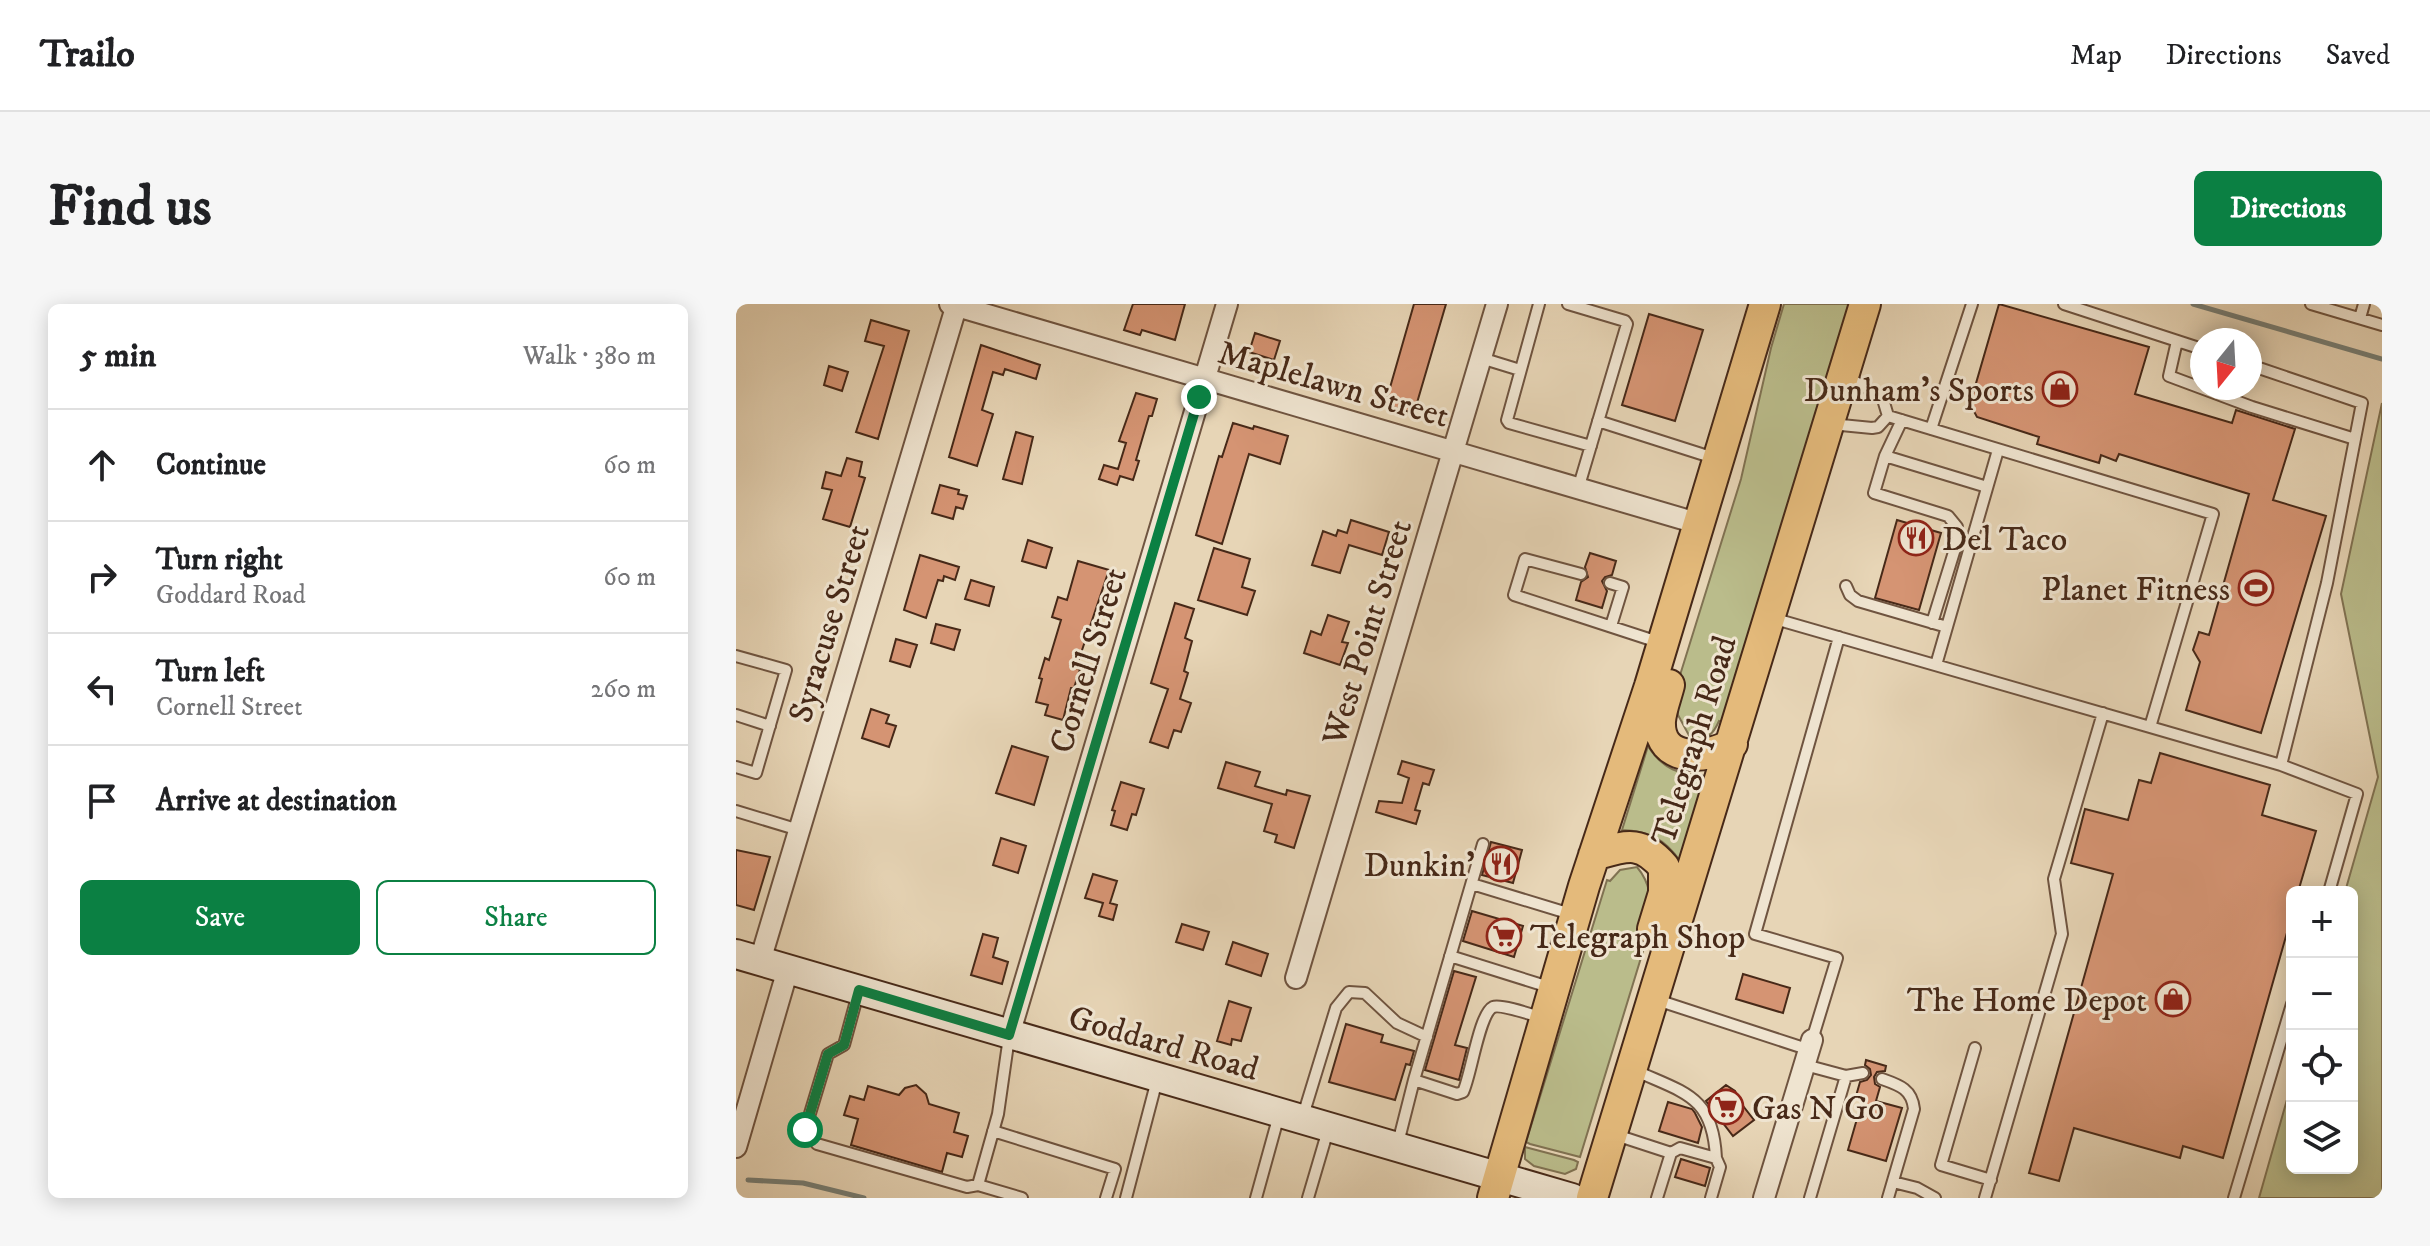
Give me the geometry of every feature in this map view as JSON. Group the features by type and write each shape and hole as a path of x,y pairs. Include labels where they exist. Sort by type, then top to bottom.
{"main road":[{"name":"Telegraph Road","path":"1496,1188 1594,855 1700,524 1765,304"},
{"name":"Telegraph Road","path":"1592,1198 1865,304"},
{"path":"1732,744 1700,757 1680,754 1663,738 1660,724 1662,708 1726,505 1736,459 1734,408"},
{"path":"1594,855 1631,846 1652,853 1664,867 1664,893 1598,1114 1608,1142"},
{"name":"Goddard Road","path":"748,957 1397,1148 1496,1188 1572,1198"}],"street":[{"name":"Cornell Street","path":"1009,1035 1227,304"},
{"name":"West Point Street","path":"1296,978 1497,304"},
{"name":"Maplelawn Street","path":"954,305 1700,524"},
{"name":"Syracuse Street","path":"748,957 799,830 954,305"},
{"path":"738,1134 788,969"},
{"path":"1764,1198 1809,1051"}],"lane":[{"path":"1539,304 1507,420 1591,446"},
{"path":"1568,304 1627,324 1578,489"},
{"path":"1931,429 1972,304"},
{"path":"2064,304 2190,345"},
{"path":"2311,304 2382,325"},
{"path":"2360,318 2364,304"},
{"path":"2177,341 2169,376 2252,407 2355,439"},
{"path":"1481,358 1520,370"},
{"path":"2262,369 2362,403 2327,583 2281,765"},
{"path":"1843,375 1882,396 1888,416"},
{"path":"1888,416 2213,514 2150,727"},
{"path":"1829,423 1872,428 1878,427 1888,416"},
{"path":"1902,420 1885,456 1874,493 1948,516 1957,527 1958,539 1932,623"},
{"path":"1598,421 1719,459"},
{"path":"1936,665 1998,450"},
{"path":"1885,456 1987,487"},
{"path":"1581,574 1525,559 1514,595 1663,643"},
{"path":"1610,583 1623,587 1611,626"},
{"path":"1846,586 1850,595 1858,601 1947,627"},
{"path":"1770,618 2281,765 2357,794 2331,886"},
{"path":"1809,1051 1837,958 1755,934 1839,637"},
{"path":"736,656 786,670 756,773 736,767"},
{"path":"1985,1198 2062,934 2054,879 2103,713"},
{"path":"736,715 770,726"},
{"path":"736,811 799,830"},
{"path":"1397,1148 1483,844"},
{"path":"1472,884 1576,916"},
{"path":"1450,956 1554,989"},
{"path":"859,990 844,1045 828,1054 805,1130 817,1144 967,1187 978,1185 1022,1198"},
{"path":"1256,1198 1303,1121 1336,1008 1343,997 1349,992 1365,993 1397,1023 1427,1037"},
{"path":"1652,999 1809,1051 1846,1076 1863,1073"},
{"path":"1414,1080 1457,1094 1463,1092 1483,1021 1494,1006 1545,1018"},
{"path":"2234,1198 2286,1024"},
{"path":"978,1185 998,1114 1009,1035"},
{"path":"1975,1048 1941,1165 1991,1180"},
{"path":"1630,1068 1690,1095 1709,1115 1720,1167 1711,1198"},
{"path":"1810,1198 1846,1076"},
{"path":"1126,1198 1157,1078"},
{"path":"1882,1079 1905,1087 1913,1099 1914,1109 1888,1198"},
{"path":"1303,1121 1308,1198"},
{"path":"993,1131 1115,1169 1106,1198"},
{"path":"1608,1142 1671,1153 1680,1148 1716,1158"},
{"path":"1657,1198 1671,1153"},
{"path":"1893,1182 1917,1188 1935,1198"}],"green space":[{"path":"1784,304 1849,304 1723,722 1719,721 1709,736 1692,741 1678,715 1676,688 1741,479"},
{"path":"2382,403 2382,1198 2259,1198 2286,1103 2286,1174 2358,1174 2358,886 2347,886 2378,777 2341,594"},
{"path":"1648,746 1659,760 1672,769 1706,776 1680,861 1656,838 1622,830"},
{"path":"1637,867 1648,887 1651,925 1580,1157 1530,1144 1526,1142 1607,880 1610,881 1620,870"},
{"path":"1525,1147 1574,1160 1578,1162 1576,1169 1565,1174 1534,1166 1525,1159"}],"building":[{"path":"1133,304 1185,304 1175,340 1142,330 1140,335 1124,330"},
{"path":"1414,304 1446,304 1414,413 1385,405"},
{"path":"1999,304 2149,347 2135,394 2232,423 2236,410 2295,429 2273,500 2326,516 2261,733 2186,710 2200,662 2193,650 2199,632 2209,635 2249,494 2119,454 2116,461 2101,455 2099,463 2037,444 2039,437 1977,417 1970,404"},
{"path":"1649,314 1703,330 1675,421 1622,405"},
{"path":"871,320 909,331 878,439 856,432 884,346 865,341"},
{"path":"1255,333 1280,341 1274,360 1249,352"},
{"path":"981,345 1040,365 1036,379 1005,369 1003,375 993,372 982,410 993,414 977,466 949,457"},
{"path":"829,366 848,372 842,391 824,385"},
{"path":"1136,393 1157,399 1152,416 1149,416 1133,480 1120,476 1117,485 1099,479 1104,465 1118,469 1126,443 1119,441"},
{"path":"1233,423 1288,436 1280,464 1249,454 1222,544 1196,535 1219,456 1222,457"},
{"path":"1016,432 1033,437 1022,484 1003,479"},
{"path":"847,458 862,462 859,476 865,478 850,527 823,519 832,490 822,488 826,472 841,476"},
{"path":"940,485 959,490 958,494 967,496 963,509 956,507 953,519 932,513"},
{"path":"1351,520 1389,532 1382,555 1349,545 1340,573 1312,565 1323,531 1336,536 1338,530 1347,533"},
{"path":"1897,520 1941,533 1919,610 1875,598"},
{"path":"1028,540 1052,548 1046,568 1022,561"},
{"path":"1214,548 1250,559 1242,587 1255,591 1247,615 1198,600"},
{"path":"1590,553 1616,561 1612,575 1602,581 1607,591 1602,608 1576,600 1581,582 1588,577 1585,567"},
{"path":"920,555 959,567 955,580 944,576 943,581 938,580 926,618 904,610"},
{"path":"1078,561 1109,570 1076,668 1080,669 1074,688 1071,688 1063,720 1045,715 1048,705 1036,702 1045,658 1049,660 1061,620 1052,617 1058,597 1067,600"},
{"path":"971,580 994,587 989,606 965,599"},
{"path":"1175,603 1194,609 1185,638 1192,641 1184,671 1188,673 1180,699 1191,703 1181,732 1174,730 1168,748 1150,742 1168,689 1151,683"},
{"path":"1328,615 1349,622 1342,642 1348,643 1340,665 1304,653 1311,631 1321,635"},
{"path":"936,624 960,630 954,650 931,643"},
{"path":"896,639 917,645 910,667 890,661"},
{"path":"871,709 889,715 886,723 896,726 889,747 862,738"},
{"path":"1012,746 1048,757 1034,805 996,793"},
{"name":"The Home Depot","path":"2160,753 2270,785 2262,815 2316,831 2300,886 2286,886 2286,936 2223,1158 2183,1146 2180,1158 2074,1128 2059,1181 2029,1173 2113,874 2071,863 2085,809 2128,820 2139,780 2151,783"},
{"path":"1402,761 1434,770 1429,785 1423,783 1415,810 1420,811 1416,824 1376,812 1379,801 1402,803 1409,778 1398,774"},
{"path":"1226,762 1260,772 1255,786 1286,795 1287,790 1310,796 1294,848 1275,842 1277,835 1264,831 1272,804 1218,788"},
{"path":"1121,782 1144,789 1136,815 1132,814 1127,830 1111,825 1115,811 1112,810"},
{"path":"1001,838 1026,846 1018,873 993,865"},
{"path":"1491,842 1522,850 1513,883 1482,875"},
{"path":"736,850 770,857 754,910 736,905"},
{"path":"1093,874 1117,881 1110,903 1117,905 1113,920 1099,916 1103,903 1085,898"},
{"path":"1472,911 1523,926 1514,957 1463,941"},
{"path":"1182,924 1209,932 1203,950 1176,942"},
{"path":"983,934 998,938 993,957 1008,962 1002,984 971,975"},
{"path":"1233,942 1268,954 1261,976 1226,964"},
{"path":"1454,971 1476,977 1455,1045 1467,1048 1459,1080 1425,1070"},
{"path":"1743,974 1790,988 1783,1013 1736,999"},
{"path":"1229,1001 1251,1008 1241,1041 1232,1039 1231,1045 1217,1041"},
{"path":"1346,1024 1383,1035 1381,1042 1414,1051 1410,1065 1406,1064 1395,1100 1329,1082"},
{"path":"1866,1060 1886,1066 1885,1071 1877,1072 1874,1077 1875,1084 1880,1087 1876,1101 1902,1108 1886,1161 1848,1150 1863,1098 1856,1096 1860,1082 1871,1075 1865,1065"},
{"path":"916,1085 926,1094 929,1104 959,1113 954,1132 968,1136 962,1157 947,1153 942,1172 851,1145 858,1119 844,1115 850,1096 864,1100 868,1086 899,1095 905,1088"},
{"name":"Gas N Go","path":"1726,1085 1735,1091 1754,1120 1733,1136 1706,1101"},
{"path":"1668,1102 1692,1109 1695,1113 1702,1127 1698,1143 1659,1131"},
{"path":"1681,1159 1710,1168 1705,1186 1675,1177"}],"waterway":[{"path":"2193,304 2382,359"},
{"path":"748,1180 803,1183 864,1198"}],"place":[{"name":"Dunham's Sports","path":"2060,389"},
{"name":"Del Taco","path":"1916,538"},
{"name":"Planet Fitness","path":"2256,588"},
{"name":"Dunkin'","path":"1501,864"},
{"name":"Telegraph Shop","path":"1504,936"},
{"name":"The Home Depot","path":"2173,999"},
{"name":"Gas N Go","path":"1726,1107"}],"route":[{"path":"805,1130 828,1054 844,1045 859,990 1009,1035 1199,397"}]}
